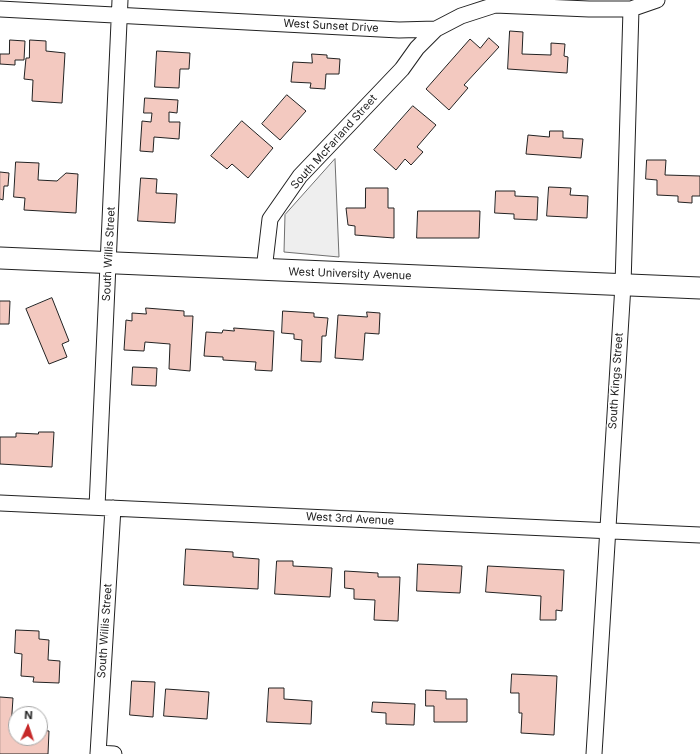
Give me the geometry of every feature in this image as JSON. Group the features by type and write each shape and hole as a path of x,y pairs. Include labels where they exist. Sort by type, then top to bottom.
{"street":[{"name":"West Sunset Drive","path":"0,9 119,7 399,30 436,29 461,16 495,3 589,9 631,8 657,0"},
{"name":"South Willis Street","path":"97,507 119,7"},
{"name":"South Kings Street","path":"594,754 623,285 631,8"},
{"name":"South McFarland Street","path":"264,270 270,219 287,194 300,176 402,69 417,48 436,29"},
{"name":"West University Avenue","path":"0,258 700,288"},
{"name":"West 3rd Avenue","path":"0,503 700,535"},
{"name":"South Willis Street","path":"98,754 113,508"},
{"path":"98,754 114,754"}],"shaded area":[{"path":"335,159 339,257 284,252 285,215"}],"building":[{"path":"510,31 523,32 522,54 551,55 551,43 565,44 564,56 568,57 567,73 508,69"},
{"path":"489,38 499,47 464,85 468,88 449,110 426,89 470,39 480,48"},
{"path":"10,40 25,41 24,60 15,60 15,65 0,64 0,54 9,54"},
{"path":"30,40 46,41 46,51 65,53 62,103 32,101 33,80 24,79 26,58 29,58"},
{"path":"157,51 190,53 189,69 180,69 179,88 155,87"},
{"path":"312,54 327,55 327,58 340,59 339,74 326,74 325,89 310,88 311,83 291,82 293,62 312,63"},
{"path":"287,95 306,111 280,140 262,124"},
{"path":"145,98 178,100 177,113 169,112 169,122 180,122 179,139 154,137 153,152 140,151 142,121 151,122 152,113 144,113"},
{"path":"413,106 436,125 417,147 423,152 411,165 405,159 396,170 374,150"},
{"path":"242,121 273,148 248,178 232,164 227,169 211,156"},
{"path":"550,131 563,131 563,138 583,139 581,158 526,154 528,135 549,137"},
{"path":"647,160 666,160 665,175 700,176 700,196 692,196 692,203 678,202 678,196 657,195 657,180 646,179"},
{"path":"16,162 39,163 38,180 57,181 66,173 78,174 76,213 24,210 25,198 14,197"},
{"path":"0,172 9,173 8,186 4,186 3,200 0,199"},
{"path":"141,178 157,179 156,193 177,194 175,223 138,221"},
{"path":"549,187 571,188 570,195 588,196 587,218 547,216"},
{"path":"366,188 388,188 388,208 394,208 394,238 355,235 355,226 348,225 346,208 365,208"},
{"path":"496,191 515,191 515,196 538,197 537,220 514,219 514,214 495,213"},
{"path":"418,211 480,211 479,238 417,238"},
{"path":"52,298 69,341 62,344 67,357 49,364 26,309"},
{"path":"0,301 10,301 9,324 0,324"},
{"path":"146,308 184,311 184,316 193,316 190,371 169,369 170,344 145,342 144,351 124,350 126,320 132,321 132,313 146,314"},
{"path":"283,311 314,313 314,317 328,318 326,336 322,336 321,362 301,361 302,340 294,339 294,334 282,333"},
{"path":"367,312 380,313 379,334 365,333 363,360 335,358 338,315 367,317"},
{"path":"234,328 274,331 272,371 255,370 256,362 223,360 223,357 204,356 206,332 222,333 223,330 234,331"},
{"path":"133,367 157,368 156,386 132,385"},
{"path":"39,432 54,432 52,467 0,464 0,437 16,437 16,433 38,434"},
{"path":"186,549 233,552 233,557 259,559 258,589 184,585"},
{"path":"277,561 293,561 293,566 332,568 330,597 275,594"},
{"path":"418,564 462,566 460,593 417,591"},
{"path":"488,566 564,570 562,611 556,610 556,620 540,620 541,596 486,592"},
{"path":"345,571 378,573 378,577 400,577 398,621 374,620 375,600 354,599 354,589 345,588"},
{"path":"16,630 39,631 39,639 49,640 48,660 60,661 59,683 33,682 34,677 21,676 22,654 15,653"},
{"path":"512,674 557,676 554,735 521,733 522,713 519,713 519,693 511,693"},
{"path":"132,681 155,682 153,717 130,715"},
{"path":"269,688 284,688 284,699 312,701 311,724 267,722"},
{"path":"166,689 209,692 207,719 164,716"},
{"path":"426,690 446,691 446,699 467,699 467,722 434,722 434,706 426,706"},
{"path":"0,697 13,698 12,706 8,706 8,746 48,746 49,731 48,754 0,754"},
{"path":"373,702 415,704 414,725 386,724 386,713 372,712"}]}
